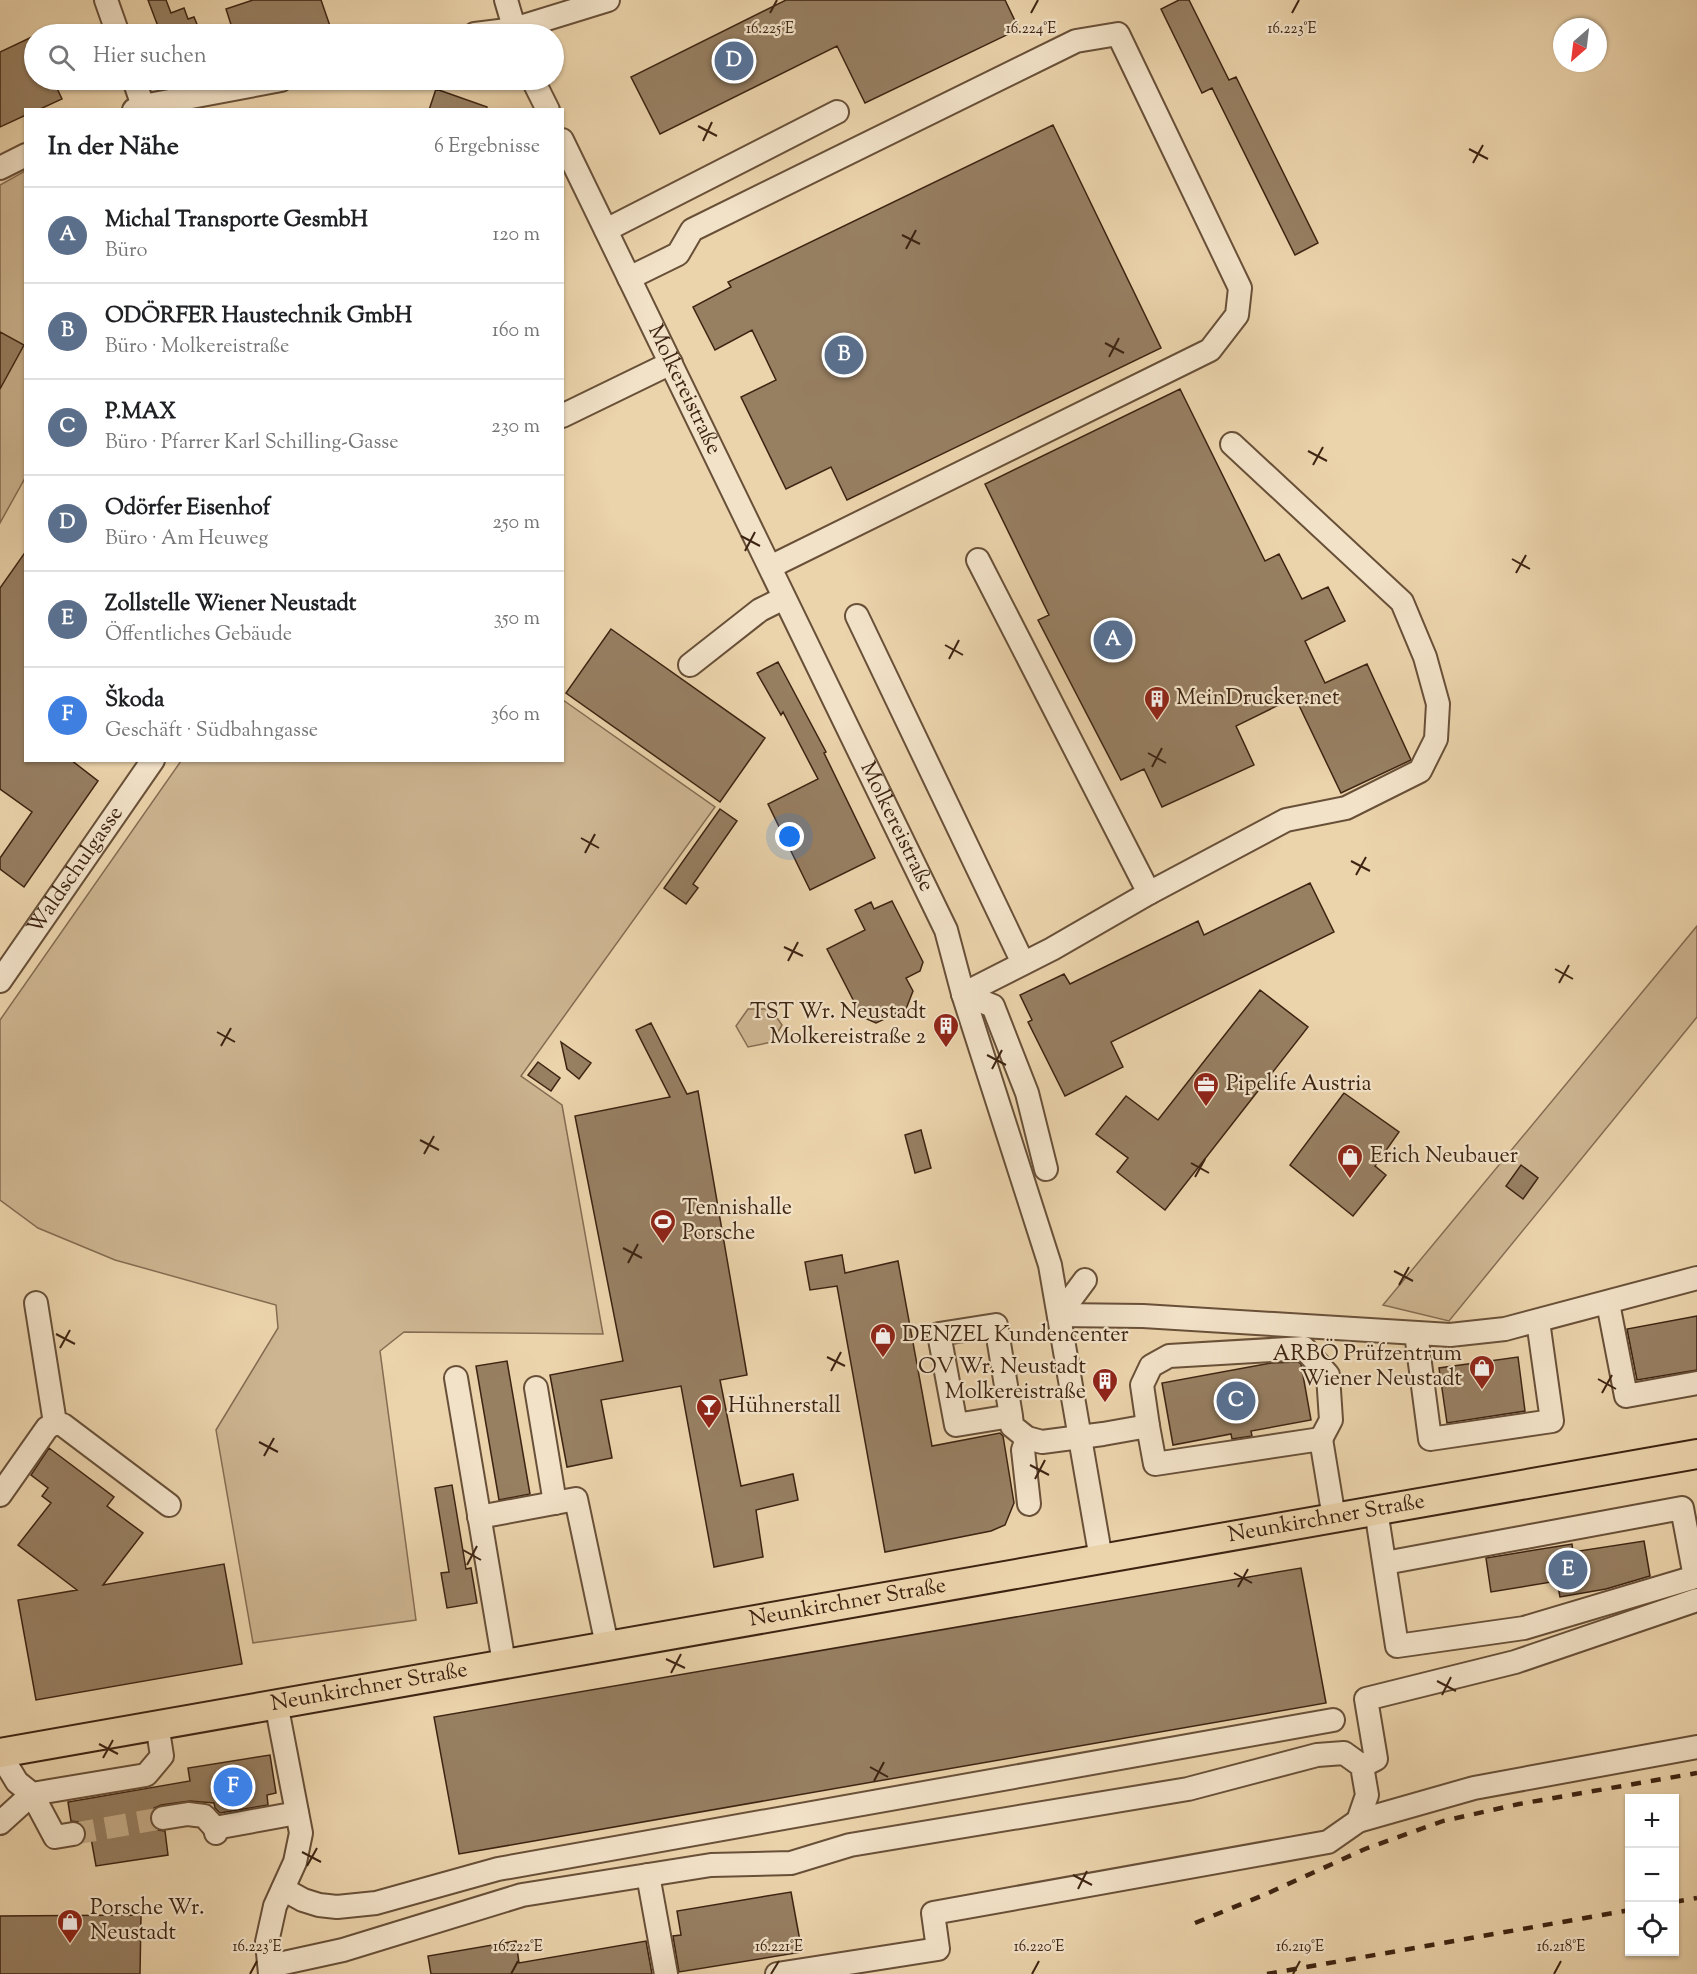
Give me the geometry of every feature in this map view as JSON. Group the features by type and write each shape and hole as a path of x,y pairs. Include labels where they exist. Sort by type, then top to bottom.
{"main road":[{"name":"Neunkirchner Straße","path":"0,1753 276,1702 1697,1454"}],"street":[{"path":"106,0 114,24"},
{"path":"506,0 513,24"},
{"path":"538,24 608,0"},
{"path":"629,278 678,254 692,230 1076,41 1118,34 1240,288 1237,315 1210,350 770,567"},
{"path":"136,90 139,108 230,90"},
{"path":"538,90 547,108"},
{"path":"606,230 837,112"},
{"name":"Molkereistraße","path":"564,144 946,930 963,994 1050,1265 1101,1559"},
{"path":"0,168 24,156"},
{"path":"564,415 671,363"},
{"path":"963,994 1052,949 1149,893 1286,820 1346,808 1420,771 1436,740 1438,704 1425,657 1402,602 1232,444"},
{"path":"978,560 1149,893"},
{"path":"690,665 760,610 784,598"},
{"path":"857,616 1023,963"},
{"name":"Waldschulgasse","path":"0,981 152,762"},
{"path":"963,994 993,1006 1053,1166 1027,1194"},
{"path":"1059,1315 1143,1316 1450,1335 1505,1329 1697,1278"},
{"path":"1059,1315 1085,1280"},
{"path":"36,1303 55,1423"},
{"path":"1608,1303 1626,1396 1697,1383"},
{"path":"1416,1333 1430,1439 1552,1421 1538,1321"},
{"path":"1011,1416 956,1425 939,1334 996,1325 1011,1416 1012,1426 1027,1438 1042,1442 1148,1426"},
{"path":"1321,1439 1155,1464 1142,1385 1151,1366 1169,1356 1304,1348 1328,1375 1331,1420 1321,1439 1334,1518"},
{"path":"456,1378 504,1663"},
{"path":"536,1388 555,1503"},
{"path":"0,1495 47,1428 55,1423 63,1425 169,1504"},
{"path":"1027,1438 1023,1450 1029,1504"},
{"path":"479,1517 576,1499 607,1645"},
{"path":"1376,1510 1397,1647 1524,1628 1695,1577 1682,1508 1385,1563"},
{"path":"1362,1766 1376,1758 1366,1699 1515,1662 1697,1600"},
{"path":"276,1702 301,1833 295,1862 275,1906 267,1942 270,1970 522,1895 711,1865 791,1863 850,1845 1188,1789 1317,1755 1344,1753 1362,1766 1367,1795 1358,1821"},
{"path":"283,1889 303,1900 329,1907 376,1903 498,1869 1333,1720"},
{"path":"0,1823 32,1794 146,1775 162,1756 157,1724"},
{"path":"777,1974 938,1949 933,1913 1329,1842 1358,1821 1474,1788 1697,1747"},
{"path":"0,1753 16,1782 32,1794 55,1837 74,1834"},
{"path":"163,1818 188,1814 204,1816 216,1831 297,1813"},
{"path":"648,1875 666,1974"}],"shaded area":[{"path":"24,172 24,480 0,523 0,185"},
{"path":"564,701 715,807 521,1076 562,1105 603,1334 404,1332 380,1351 416,1620 253,1643 216,1430 278,1328 276,1305 115,1260 38,1228 0,1200 0,1020 180,762 564,762"},
{"path":"1697,926 1697,1017 1449,1321 1383,1305"},
{"path":"748,1009 771,1009 782,1025 772,1042 748,1047 736,1026"}],"building":[{"path":"148,0 166,0 171,13 184,8 188,19 194,17 197,24 157,24"},
{"path":"253,0 321,0 329,24 231,24 226,9"},
{"path":"786,0 1005,0 1019,29 865,103 837,46 660,134 631,77"},
{"path":"1179,0 1189,0 1229,80 1236,77 1318,243 1295,255 1212,88 1202,93 1161,9"},
{"path":"24,41 24,90 58,90 62,99 42,108 24,108 24,116 0,127 0,52"},
{"path":"436,90 487,107 487,108 430,108"},
{"path":"1053,125 1161,348 847,500 831,467 786,489 741,397 776,380 752,330 715,350 693,307 731,287 728,282"},
{"path":"0,332 24,345 0,389"},
{"path":"1180,389 1265,561 1279,554 1302,599 1328,587 1345,621 1305,641 1325,683 1367,664 1411,760 1341,793 1295,697 1236,726 1254,765 1162,807 1144,769 1121,780 1038,620 1049,615 985,484"},
{"path":"24,554 24,762 74,762 98,781 24,887 0,869 0,858 32,812 0,789 0,588"},
{"path":"611,629 765,738 720,802 566,693"},
{"path":"778,662 826,752 824,753 875,858 810,890 768,804 818,779 783,712 781,715 757,673"},
{"path":"720,809 737,821 693,884 698,888 686,904 664,888"},
{"path":"1310,883 1334,932 1111,1042 1123,1067 1065,1096 1028,1022 1032,1020 1020,995 1064,974 1070,984 1198,921 1204,935"},
{"path":"892,901 923,962 920,971 906,978 913,991 906,1009 876,1023 862,1017 827,949 865,930 855,910 871,902 874,909"},
{"name":"Pipelife Austria","path":"1260,990 1308,1027 1165,1210 1117,1172 1128,1158 1096,1134 1126,1096 1158,1120"},
{"name":"Tennishalle Porsche","path":"651,1023 687,1094 698,1091 747,1375 720,1380 741,1486 793,1474 798,1500 756,1510 763,1557 714,1567 681,1386 601,1400 612,1458 567,1467 550,1375 623,1361 575,1116 670,1097 636,1030"},
{"path":"561,1042 591,1063 579,1079 567,1069"},
{"path":"538,1062 560,1078 551,1091 528,1075"},
{"path":"1344,1093 1399,1132 1375,1166 1386,1175 1353,1216 1290,1165"},
{"path":"921,1130 931,1168 915,1173 905,1135"},
{"path":"1521,1165 1538,1178 1523,1199 1506,1186"},
{"name":"DENZEL Kundencenter","path":"842,1255 845,1273 898,1261 932,1446 1000,1433 1003,1436 1014,1503 1005,1525 991,1531 885,1552 837,1286 810,1290 805,1262"},
{"path":"1697,1316 1697,1370 1637,1380 1627,1329"},
{"name":"ARBÖ Prüfzentrum Wiener Neustadt","path":"1518,1357 1525,1411 1447,1423 1439,1368"},
{"path":"507,1361 530,1494 499,1500 476,1366"},
{"path":"1298,1362 1301,1364 1311,1420 1251,1431 1252,1436 1232,1439 1231,1434 1173,1445 1162,1383 1271,1363"},
{"path":"49,1448 114,1497 107,1506 143,1533 103,1585 224,1564 242,1664 36,1700 18,1600 77,1590 18,1545 51,1503 42,1496 48,1488 31,1475"},
{"path":"452,1485 466,1569 471,1568 477,1603 447,1608 441,1573 449,1572 435,1488"},
{"path":"1644,1541 1650,1576 1606,1589 1560,1597 1557,1581 1491,1592 1486,1558 1572,1544 1573,1552"},
{"path":"1301,1568 1326,1703 459,1854 434,1717"},
{"path":"270,1755 276,1793 267,1795 268,1805 220,1813 214,1803 190,1801 154,1808 150,1814 150,1821 158,1830 165,1831 168,1855 96,1866 91,1838 86,1839 84,1826 71,1821 68,1802 190,1781 188,1768"},
{"path":"791,1892 802,1952 679,1972 673,1936 681,1935 677,1911"},
{"name":"Porsche Wr. Neustadt","path":"141,1915 140,1974 0,1974 0,1916"},
{"path":"516,1941 519,1963 646,1941 652,1974 431,1974 428,1956"}],"tunnel":[{"path":"73,1834 163,1818"}],"railway":[{"path":"1195,1923 1264,1895 1365,1849 1443,1821 1519,1804 1697,1773"},
{"path":"1679,1901 1697,1898"},
{"path":"1267,1974 1625,1911"}],"place":[{"name":"Odörfer Eisenhof","path":"734,61"},
{"name":"ODÖRFER Haustechnik GmbH","path":"844,355"},
{"name":"Michal Transporte GesmbH","path":"1113,640"},
{"name":"MeinDrucker.net","path":"1157,722"},
{"name":"TST Wr. Neustadt Molkereistraße 2","path":"946,1049"},
{"name":"Pipelife Austria","path":"1206,1108"},
{"name":"Erich Neubauer","path":"1350,1180"},
{"name":"Tennishalle Porsche","path":"663,1245"},
{"name":"DENZEL Kundencenter","path":"883,1359"},
{"name":"ARBÖ Prüfzentrum Wiener Neustadt","path":"1482,1391"},
{"name":"P.MAX","path":"1236,1401"},
{"name":"OV Wr. Neustadt Molkereistraße","path":"1105,1404"},
{"name":"Hühnerstall","path":"709,1430"},
{"name":"Zollstelle Wiener Neustadt","path":"1568,1570"},
{"name":"Škoda","path":"233,1787"},
{"name":"Porsche Wr. Neustadt","path":"70,1945"}]}
